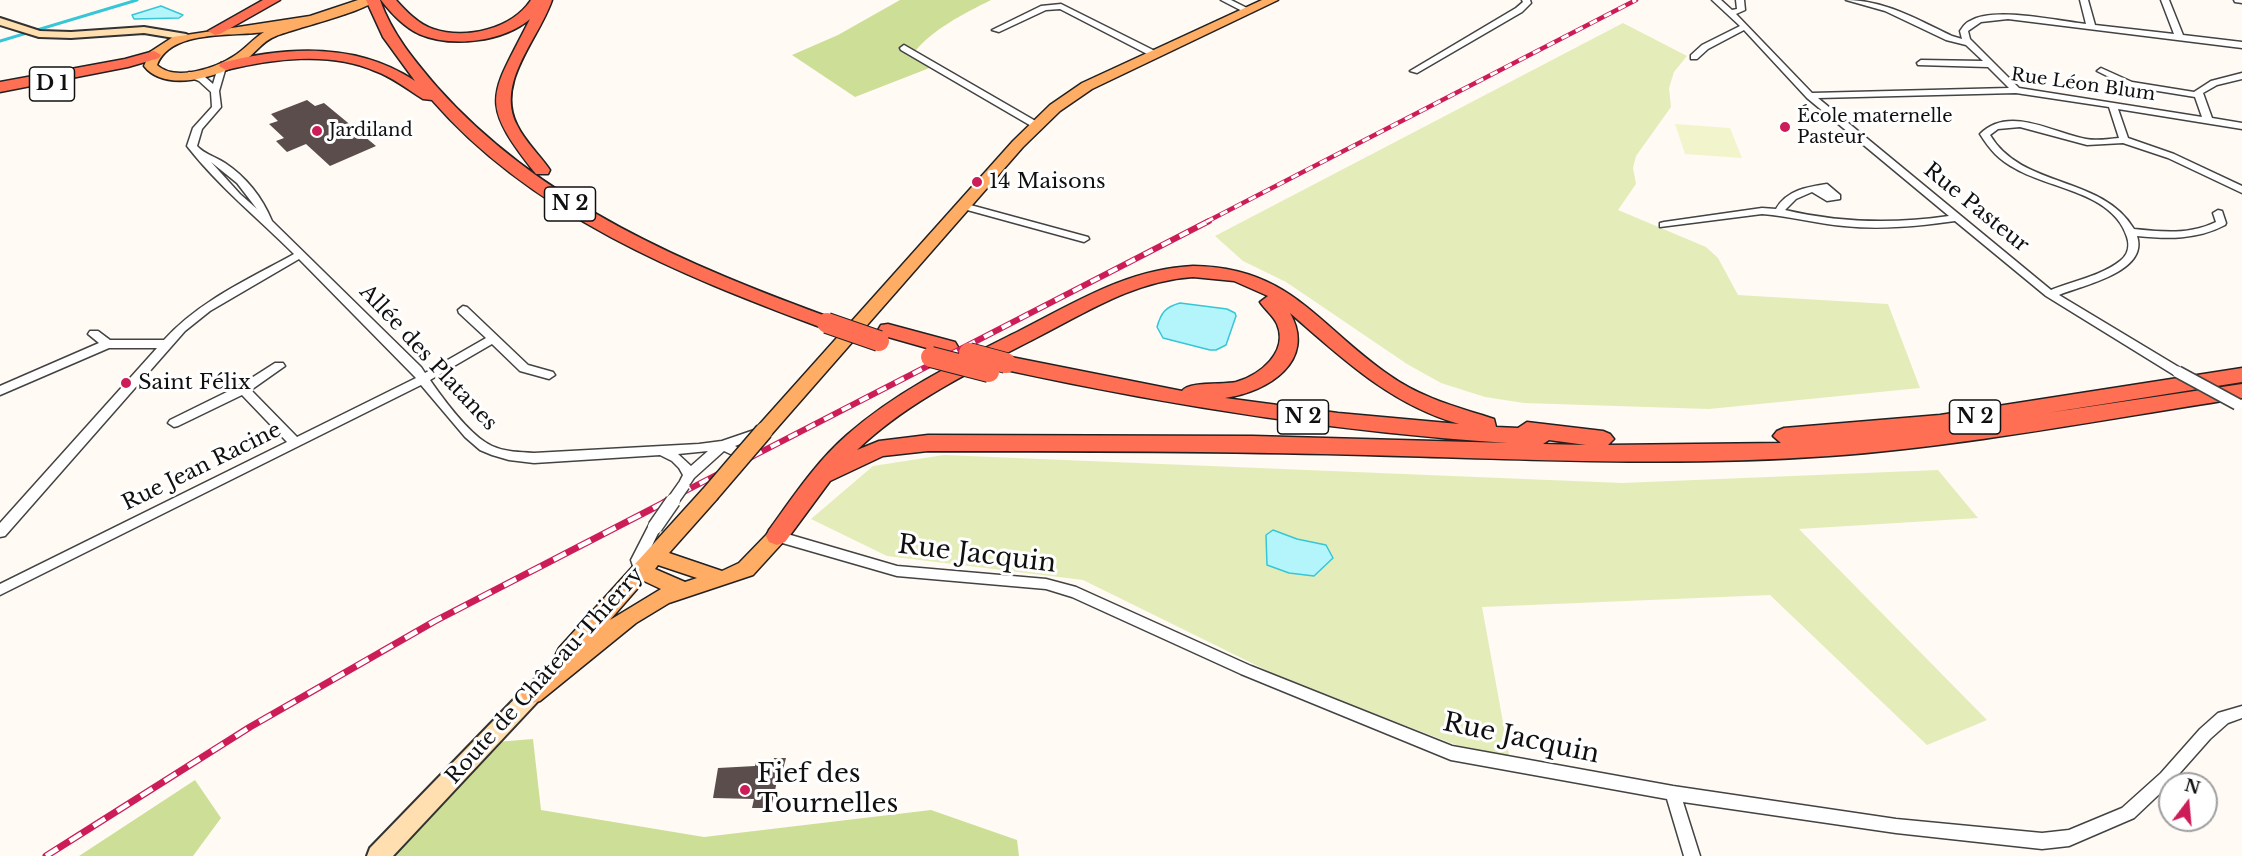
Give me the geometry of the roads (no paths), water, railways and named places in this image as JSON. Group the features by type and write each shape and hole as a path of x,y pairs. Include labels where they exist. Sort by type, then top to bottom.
{"highway":[{"path":"215,31 273,0"},
{"path":"379,1 417,26 437,34 453,36 481,34 508,26 526,16 538,0"},
{"path":"542,170 513,133 505,118 501,98 508,73 536,22 545,0"},
{"name":"N 2","path":"379,1 386,30 407,61 448,110 523,173 613,229 714,280 939,352 1114,401 1214,419 1365,439 1494,450 1653,454 1830,448 2240,401"},
{"name":"N 2","path":"379,1 448,89 497,135 542,170 602,207 681,249 832,318"},
{"path":"224,66 269,56 356,60 388,71 448,110"},
{"name":"D 1","path":"0,87 157,57"},
{"name":"D 1","path":"0,93 126,71 157,57"},
{"path":"777,536 831,463 856,439 928,387 1119,287 1154,276 1193,272 1233,276 1270,289 1377,379 1407,398 1435,411 1488,424 1604,439"},
{"path":"812,489 883,424 933,391 1100,304 1141,286 1187,279 1228,283 1261,297 1278,310 1288,322 1289,344 1282,360 1263,377 1243,387 1193,392 1107,386"},
{"name":"N 2","path":"998,368 1202,403 1341,422 1475,434 1604,439 1707,439 1848,431 1982,416 2242,375"},
{"path":"831,473 879,449 920,443 1253,444 1494,450"}],"main road":[{"name":"Route de Château-Thierry","path":"532,694 1036,125 1087,86 1272,0"},
{"path":"234,32 306,19 379,1"},
{"path":"254,44 243,34 215,31 186,37 157,57 161,74 189,75 224,66 245,55 254,44 269,34 306,19"},
{"path":"532,694 629,617 663,597 723,579 751,565 777,536"},
{"path":"647,564 723,579"},
{"path":"647,564 684,591"}],"street":[{"path":"1225,0 1249,10"},
{"path":"1414,70 1519,10 1527,3 1526,0"},
{"name":"Rue Pasteur","path":"1716,0 1744,26 1810,96 2050,294 2148,357 2240,401"},
{"path":"1730,13 1741,10 1740,0"},
{"path":"1850,0 1888,9 1948,38 1968,43"},
{"path":"2084,0 2091,26"},
{"path":"2165,0 2180,37"},
{"path":"996,30 1044,8 1061,6 1154,54"},
{"path":"2016,90 1968,43 1964,31 1968,25 1995,16 2242,45"},
{"path":"0,21 32,32 71,35 144,30 186,37"},
{"path":"1694,57 1706,47 1744,26"},
{"path":"144,30 157,57"},
{"path":"904,48 1036,125"},
{"path":"1921,63 1990,64"},
{"name":"Allée des Platanes","path":"224,66 215,91 217,107 198,128 192,146 222,183 246,207 268,222 417,370 422,379 484,447 513,456 534,458 723,445"},
{"path":"2101,71 2130,84 2197,95 2214,83 2242,76"},
{"path":"189,75 202,79 215,91"},
{"name":"Rue Léon Blum","path":"1810,96 2016,90 2242,126"},
{"path":"2197,95 2208,120"},
{"path":"2112,104 2124,140"},
{"path":"2050,294 2124,263 2133,252 2134,240 2120,216 2107,205 2037,177 1997,151 1988,142 1985,134 1992,127 1999,124 2015,124 2088,142 2124,140 2171,156 2242,189"},
{"path":"1779,212 1784,203 1792,197 1814,189"},
{"path":"963,206 1084,239"},
{"path":"1664,225 1762,211 1779,212 1842,225 1891,226 1956,218"},
{"path":"2131,232 2172,235 2208,231 2221,223 2218,213"},
{"path":"0,532 181,328 206,308 301,254"},
{"path":"463,310 524,368 549,375"},
{"path":"94,334 108,344"},
{"name":"Rue Jean Racine","path":"0,590 422,379 494,338"},
{"path":"0,392 108,344 166,345"},
{"path":"174,423 243,389 279,366"},
{"path":"243,389 295,442"},
{"path":"647,564 638,560 655,527 686,480 723,445 764,431"},
{"path":"723,445 743,455"},
{"path":"660,450 676,458 686,480"},
{"name":"Rue Jacquin","path":"777,536 897,571 1046,584 1076,592 1246,670 1452,753 1673,793 1987,837 2042,841 2069,838 2128,813 2166,778 2205,734 2223,718 2242,712"},
{"name":"Route de Château-Thierry","path":"378,856 532,694"},
{"path":"1673,793 1692,856"}],"water":[{"path":"161,6 183,15 179,18 134,19 132,15"},
{"path":"1180,303 1227,309 1235,313 1226,345 1210,350 1163,338 1157,327 1160,318 1164,311"},
{"path":"1273,530 1297,539 1326,545 1333,558 1314,576 1289,573 1267,565 1266,535"}],"waterway":[{"path":"0,41 137,0"}],"railway":[{"path":"1206,222 1636,0"},
{"path":"664,502 1209,221"},
{"path":"46,856 250,727 435,621 667,501"}],"place":[{"name":"École maternelle Pasteur","path":"1785,127"},
{"name":"Jardiland","path":"317,131"},
{"name":"14 Maisons","path":"977,182"},
{"name":"Saint Félix","path":"126,383"},
{"name":"Fief des Tournelles","path":"745,790"}]}
